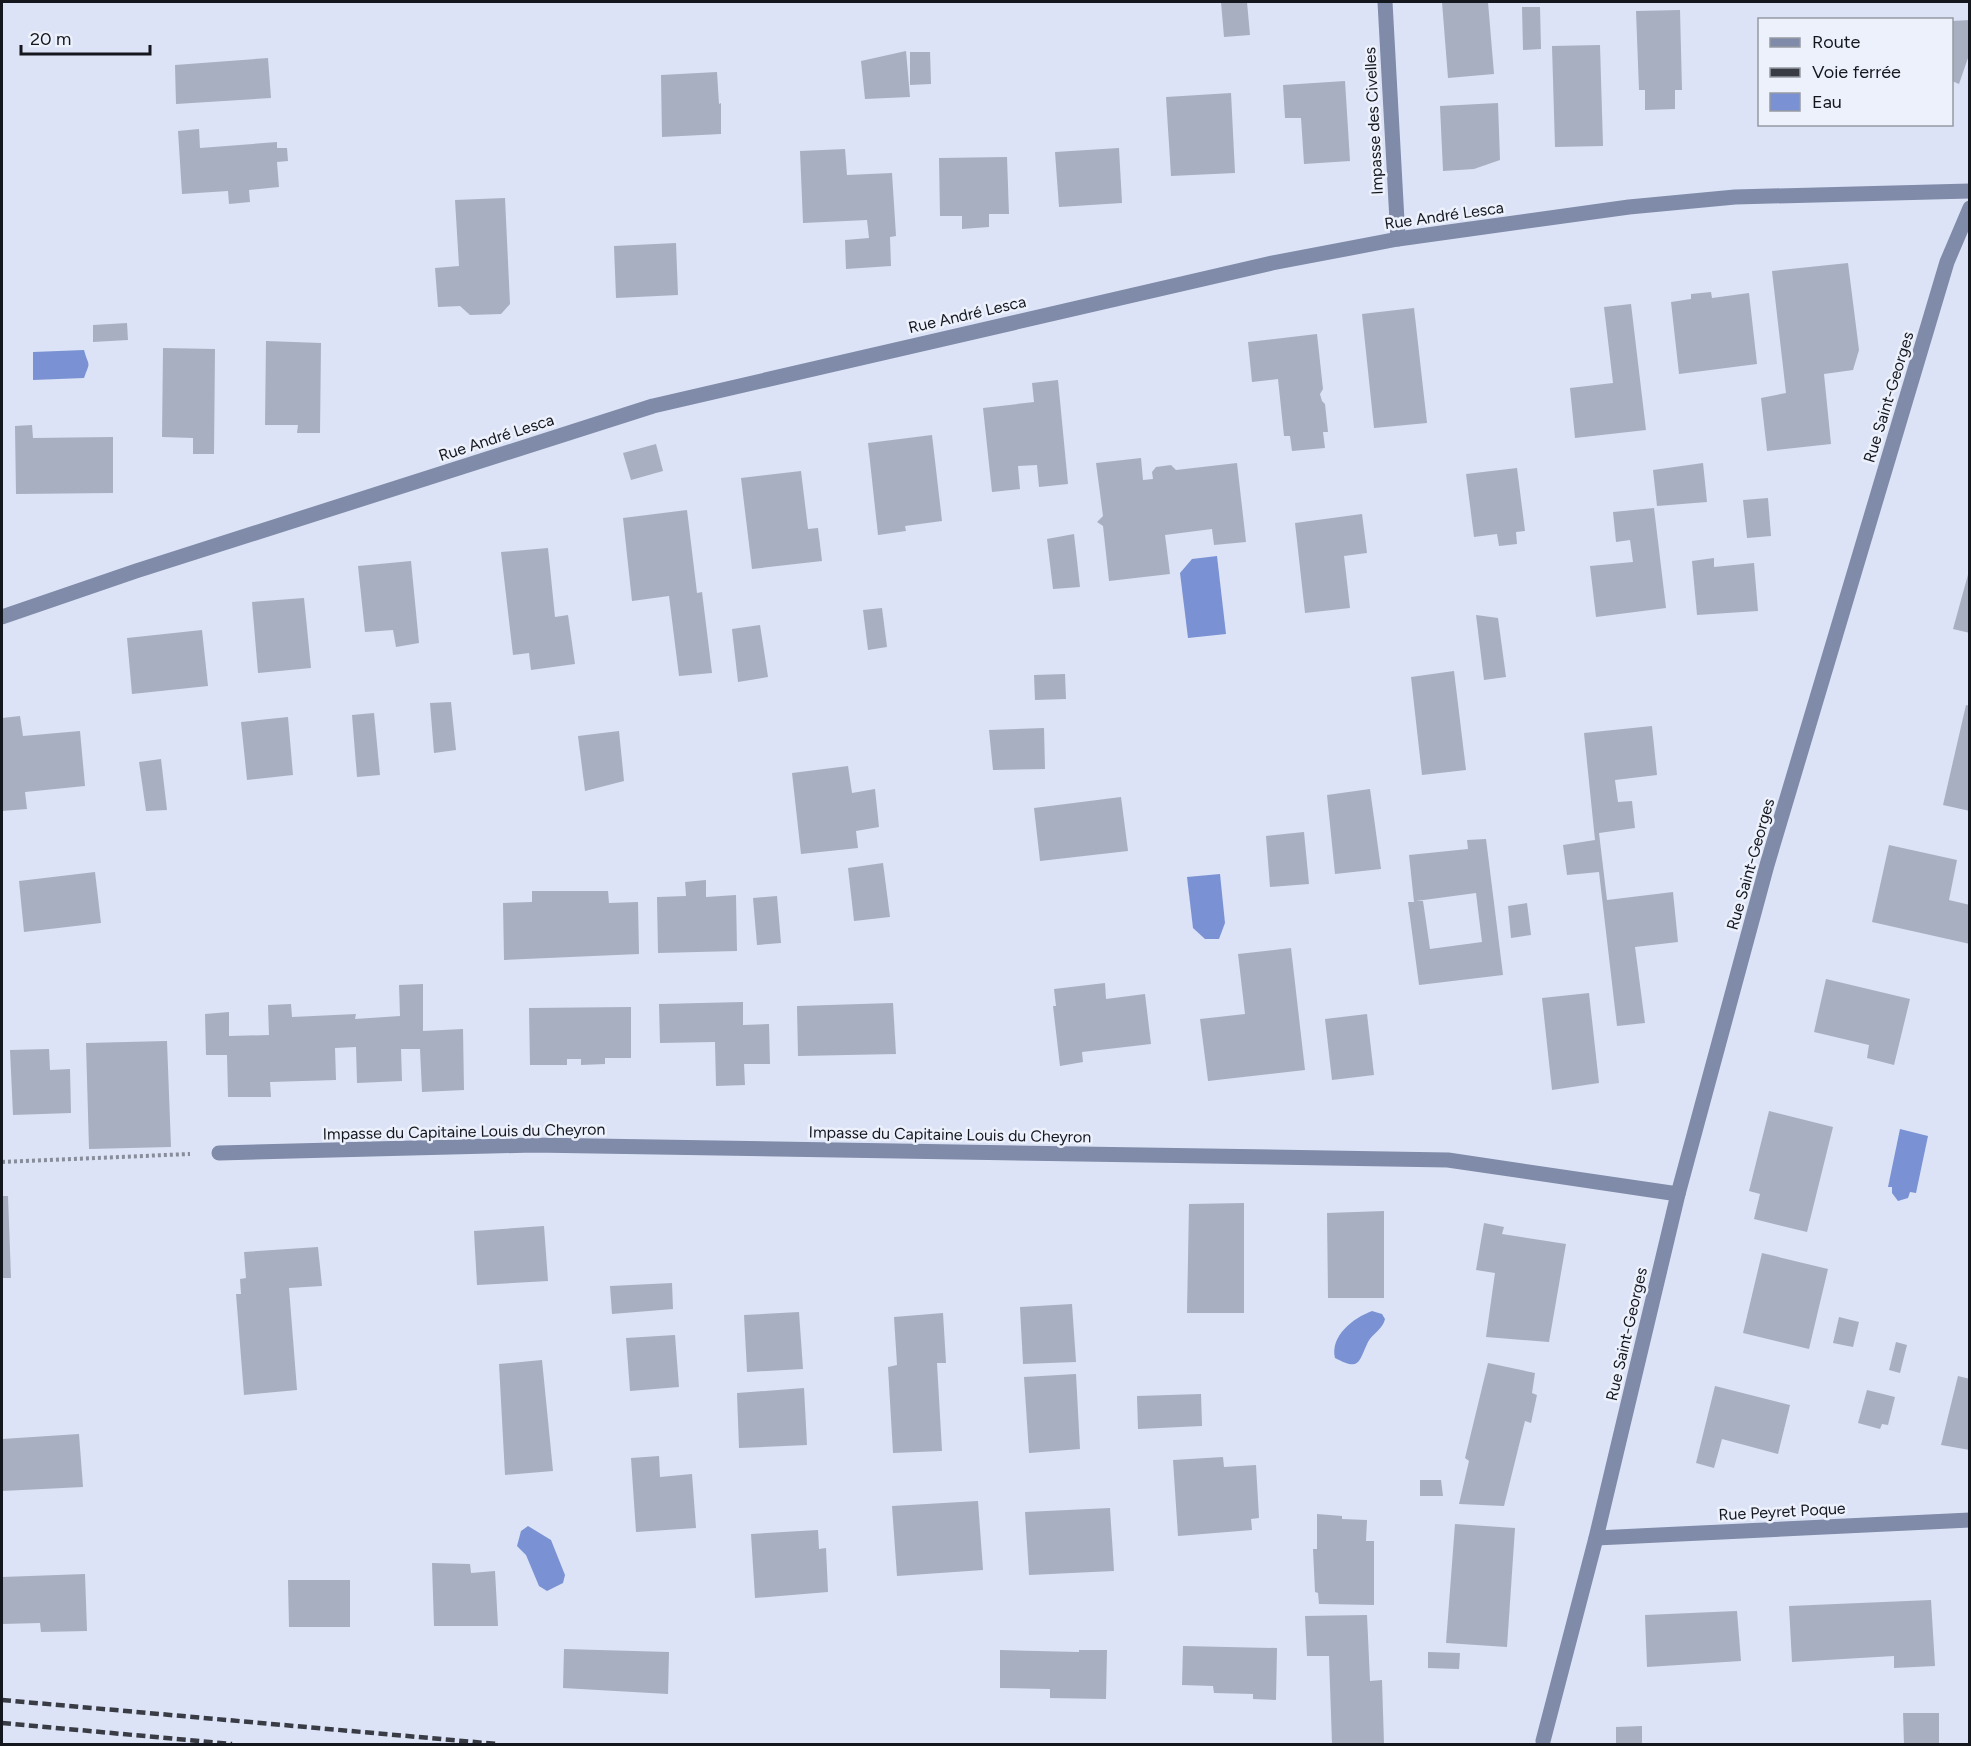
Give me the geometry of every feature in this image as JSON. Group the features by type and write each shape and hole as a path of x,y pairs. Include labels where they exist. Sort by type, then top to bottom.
{"street":[{"name":"Impasse des Civelles","path":"1385,2 1398,239"},
{"name":"Rue André Lesca","path":"2,616 653,406 1249,268 1398,239 1629,207 1735,197 1970,191"},
{"name":"Rue Saint-Georges","path":"1543,1741 1596,1538 1678,1194 1767,865 1947,262 1970,208"},
{"name":"Impasse du Capitaine Louis du Cheyron","path":"219,1153 533,1145 1448,1160 1678,1194"},
{"name":"Rue Peyret Poque","path":"1596,1538 1970,1520"}],"path":[{"path":"2,1162 219,1153"}],"water":[{"path":"84,350 88,369 84,378 33,380 33,352"},
{"path":"1217,556 1226,634 1188,638 1180,573 1192,559"},
{"path":"1220,874 1225,923 1219,939 1205,939 1193,928 1187,877"},
{"path":"1900,1129 1928,1136 1916,1193 1910,1192 1908,1198 1898,1201 1892,1193 1892,1187 1888,1187"},
{"path":"1372,1311 1382,1314 1385,1319 1368,1342 1360,1360 1349,1364 1335,1358 1336,1342 1344,1329"},
{"path":"528,1526 551,1540 565,1575 563,1583 547,1591 539,1586 526,1555 517,1546 521,1531"}],"building":[{"path":"1221,2 1247,2 1250,35 1224,37"},
{"path":"1442,2 1488,2 1494,74 1448,78"},
{"path":"1522,7 1540,7 1541,49 1523,50"},
{"path":"1680,10 1682,90 1675,90 1675,109 1645,110 1645,90 1639,90 1636,11"},
{"path":"1970,20 1970,52 1959,84 1953,81 1953,21"},
{"path":"1600,45 1603,146 1555,147 1552,46"},
{"path":"906,51 910,97 865,99 861,61"},
{"path":"910,52 930,52 931,84 910,85"},
{"path":"268,58 271,98 176,104 175,65"},
{"path":"717,72 719,104 721,103 721,134 662,137 661,75"},
{"path":"1345,81 1350,161 1304,164 1301,118 1285,118 1283,85"},
{"path":"1231,93 1235,173 1171,176 1166,97"},
{"path":"1498,103 1500,160 1474,169 1443,171 1440,106"},
{"path":"199,129 200,148 277,142 277,148 287,148 288,161 277,162 279,187 249,190 250,202 229,204 228,191 182,194 178,131"},
{"path":"1119,148 1122,203 1059,207 1055,152"},
{"path":"845,149 847,175 892,173 896,236 890,237 891,266 846,269 845,240 869,238 867,220 803,223 800,151"},
{"path":"1007,157 1009,214 989,214 989,227 962,229 962,216 940,216 939,158"},
{"path":"505,198 510,304 501,314 470,315 460,306 438,307 435,268 459,266 455,200"},
{"path":"676,243 678,295 616,298 614,246"},
{"path":"1848,263 1859,350 1853,370 1824,374 1831,444 1767,451 1761,398 1786,393 1772,271"},
{"path":"1711,292 1712,298 1749,293 1757,364 1679,374 1671,302 1691,299 1691,294"},
{"path":"1631,304 1646,430 1575,438 1570,388 1613,383 1604,307"},
{"path":"1414,308 1427,423 1374,428 1362,314"},
{"path":"127,323 128,340 93,342 93,325"},
{"path":"1317,334 1323,389 1320,394 1325,404 1328,432 1323,432 1325,448 1292,451 1290,436 1284,436 1278,379 1252,382 1248,342"},
{"path":"266,341 321,343 320,433 297,433 298,425 265,425"},
{"path":"163,348 215,349 214,454 193,454 193,438 162,437"},
{"path":"1058,380 1068,484 1039,487 1037,465 1018,466 1020,489 992,492 983,408 1034,402 1032,383"},
{"path":"32,425 33,438 113,437 113,493 16,494 15,426"},
{"path":"932,435 942,521 905,526 906,531 878,535 868,443"},
{"path":"656,444 663,471 631,480 623,453"},
{"path":"1141,458 1143,480 1153,479 1152,472 1156,467 1171,465 1176,470 1237,463 1246,542 1214,545 1212,529 1165,535 1170,574 1109,581 1103,526 1097,522 1103,516 1096,463"},
{"path":"1703,463 1707,502 1657,506 1653,470"},
{"path":"1517,468 1525,531 1516,532 1517,544 1499,546 1497,534 1474,537 1466,474"},
{"path":"801,471 808,529 818,528 822,561 752,569 741,478"},
{"path":"1768,498 1771,536 1747,538 1743,500"},
{"path":"1654,508 1666,608 1596,617 1590,566 1633,562 1630,540 1616,542 1613,512"},
{"path":"687,510 697,593 702,592 712,673 679,676 669,596 632,601 623,518"},
{"path":"1362,514 1367,553 1344,556 1350,608 1305,613 1295,523"},
{"path":"1074,534 1080,587 1053,589 1047,539"},
{"path":"548,548 555,617 568,615 575,664 531,670 529,653 513,655 501,552"},
{"path":"1714,558 1714,567 1754,563 1758,611 1697,615 1692,561"},
{"path":"411,561 419,643 396,647 393,630 365,632 358,566"},
{"path":"1970,571 1970,633 1953,629"},
{"path":"304,598 311,668 258,673 252,602"},
{"path":"882,608 887,647 868,650 863,610"},
{"path":"1476,615 1498,618 1506,677 1484,680"},
{"path":"760,625 768,677 738,682 732,629"},
{"path":"202,630 208,686 132,694 127,638"},
{"path":"1454,671 1466,770 1422,775 1411,677"},
{"path":"1065,674 1066,699 1035,700 1034,675"},
{"path":"451,702 456,750 434,753 430,703"},
{"path":"1966,705 1970,706 1970,811 1943,805"},
{"path":"374,713 380,775 357,777 352,715"},
{"path":"20,716 23,736 80,731 85,786 25,792 27,809 2,811 2,718"},
{"path":"288,717 293,775 247,780 241,722"},
{"path":"1652,726 1657,775 1615,780 1618,802 1632,801 1635,828 1599,833 1607,900 1673,892 1678,942 1635,947 1645,1023 1617,1026 1599,872 1567,875 1563,845 1595,840 1584,733"},
{"path":"1044,728 1045,769 993,770 989,730"},
{"path":"619,731 624,781 585,791 578,736"},
{"path":"161,759 167,810 146,811 139,762"},
{"path":"848,766 852,793 875,789 879,827 856,831 858,848 801,854 792,773"},
{"path":"1370,789 1381,869 1335,874 1327,795"},
{"path":"1121,797 1128,851 1040,861 1034,808"},
{"path":"1304,832 1309,884 1270,887 1266,836"},
{"path":"1486,839 1503,975 1419,985 1408,902 1414,902 1409,855 1468,849 1467,840","holes":["1476,893 1482,942 1430,949 1423,901 1416,901"]},
{"path":"1889,845 1957,860 1949,900 1970,905 1970,944 1872,922"},
{"path":"883,863 890,917 854,921 848,868"},
{"path":"95,872 101,923 24,932 19,881"},
{"path":"706,880 706,897 736,895 737,951 658,953 657,897 686,896 685,882"},
{"path":"532,891 608,891 609,903 638,902 639,954 504,960 503,903 532,902"},
{"path":"777,896 781,943 757,945 753,898"},
{"path":"1527,903 1531,935 1511,938 1508,906"},
{"path":"1291,948 1305,1070 1208,1081 1200,1019 1245,1014 1238,954"},
{"path":"1826,979 1910,999 1894,1065 1867,1058 1869,1045 1814,1032"},
{"path":"1105,983 1106,999 1145,994 1151,1044 1082,1052 1083,1062 1060,1066 1053,1006 1056,1006 1054,989"},
{"path":"423,984 423,1031 463,1029 464,1090 422,1092 420,1049 401,1049 402,1081 357,1083 356,1047 335,1048 336,1080 270,1082 271,1097 228,1097 227,1055 206,1055 205,1014 229,1012 229,1036 269,1035 268,1005 291,1004 292,1017 356,1014 355,1019 400,1016 399,985"},
{"path":"1589,993 1599,1083 1552,1090 1542,998"},
{"path":"743,1002 743,1025 769,1024 770,1064 744,1064 745,1085 716,1086 715,1042 660,1043 659,1004"},
{"path":"893,1003 896,1054 798,1056 797,1006"},
{"path":"631,1007 631,1058 605,1058 605,1064 581,1065 581,1059 567,1059 567,1065 530,1065 529,1008"},
{"path":"1367,1014 1374,1075 1332,1080 1325,1019"},
{"path":"167,1041 171,1147 89,1149 86,1043"},
{"path":"49,1049 50,1070 70,1069 71,1113 13,1115 10,1050"},
{"path":"1769,1111 1833,1127 1807,1232 1754,1219 1760,1194 1749,1191"},
{"path":"2,1196 8,1196 11,1278 2,1278"},
{"path":"1244,1203 1244,1313 1187,1313 1189,1204"},
{"path":"1384,1211 1384,1298 1328,1298 1327,1213"},
{"path":"1484,1223 1504,1227 1502,1234 1566,1244 1549,1342 1486,1337 1495,1273 1476,1270"},
{"path":"544,1226 548,1281 477,1285 474,1231"},
{"path":"318,1247 322,1286 289,1288 297,1390 244,1395 236,1294 241,1294 240,1279 246,1278 244,1252"},
{"path":"1762,1253 1828,1269 1809,1349 1743,1333"},
{"path":"672,1283 673,1309 612,1314 610,1286"},
{"path":"1072,1304 1076,1362 1023,1364 1020,1307"},
{"path":"799,1312 803,1369 747,1372 744,1315"},
{"path":"943,1313 946,1363 937,1363 942,1451 893,1453 888,1367 897,1365 894,1317"},
{"path":"1839,1317 1859,1322 1853,1347 1833,1343"},
{"path":"675,1335 679,1387 630,1391 626,1338"},
{"path":"1896,1342 1907,1345 1900,1373 1889,1370"},
{"path":"542,1360 553,1471 505,1475 499,1364"},
{"path":"1488,1363 1535,1373 1532,1393 1537,1395 1531,1423 1525,1421 1504,1506 1459,1504 1469,1461 1465,1458"},
{"path":"1076,1374 1080,1449 1029,1453 1024,1377"},
{"path":"1958,1376 1970,1379 1970,1450 1941,1445"},
{"path":"1715,1386 1790,1405 1778,1454 1722,1439 1714,1468 1696,1463"},
{"path":"804,1388 807,1445 739,1448 737,1393"},
{"path":"1867,1390 1895,1397 1888,1425 1882,1424 1880,1429 1858,1423"},
{"path":"1201,1394 1202,1426 1138,1429 1137,1396"},
{"path":"79,1434 83,1487 2,1491 2,1439"},
{"path":"659,1456 660,1477 692,1474 696,1528 636,1532 631,1458"},
{"path":"1223,1457 1224,1467 1256,1465 1259,1518 1251,1519 1252,1530 1178,1536 1173,1460"},
{"path":"1420,1480 1441,1480 1443,1496 1420,1496"},
{"path":"978,1501 983,1570 897,1576 892,1506"},
{"path":"1110,1508 1114,1571 1029,1575 1025,1512"},
{"path":"1317,1514 1342,1516 1342,1519 1367,1520 1366,1541 1374,1541 1374,1605 1319,1604 1318,1593 1315,1592 1313,1549 1317,1549"},
{"path":"1455,1524 1515,1528 1507,1647 1446,1643"},
{"path":"818,1530 819,1549 826,1548 828,1592 755,1598 751,1534"},
{"path":"432,1563 470,1564 471,1573 495,1571 498,1626 434,1626"},
{"path":"85,1574 87,1631 41,1632 40,1623 2,1624 2,1577"},
{"path":"288,1580 350,1580 350,1627 289,1627"},
{"path":"1931,1600 1935,1666 1894,1668 1894,1656 1792,1662 1789,1606"},
{"path":"1737,1611 1741,1661 1647,1667 1645,1615"},
{"path":"1367,1615 1370,1681 1382,1680 1384,1744 1332,1744 1329,1656 1307,1656 1305,1616"},
{"path":"1183,1646 1277,1648 1276,1700 1253,1699 1253,1694 1214,1693 1213,1686 1182,1685"},
{"path":"564,1649 669,1652 668,1694 563,1688"},
{"path":"1000,1650 1079,1652 1079,1650 1107,1650 1106,1699 1050,1698 1050,1689 1000,1688"},
{"path":"1428,1652 1460,1653 1459,1669 1428,1668"},
{"path":"1903,1713 1939,1713 1939,1744 1904,1744"},
{"path":"1642,1726 1642,1744 1616,1744 1616,1727"}],"railway":[{"path":"2,1700 497,1744"},
{"path":"2,1723 232,1744"}]}
